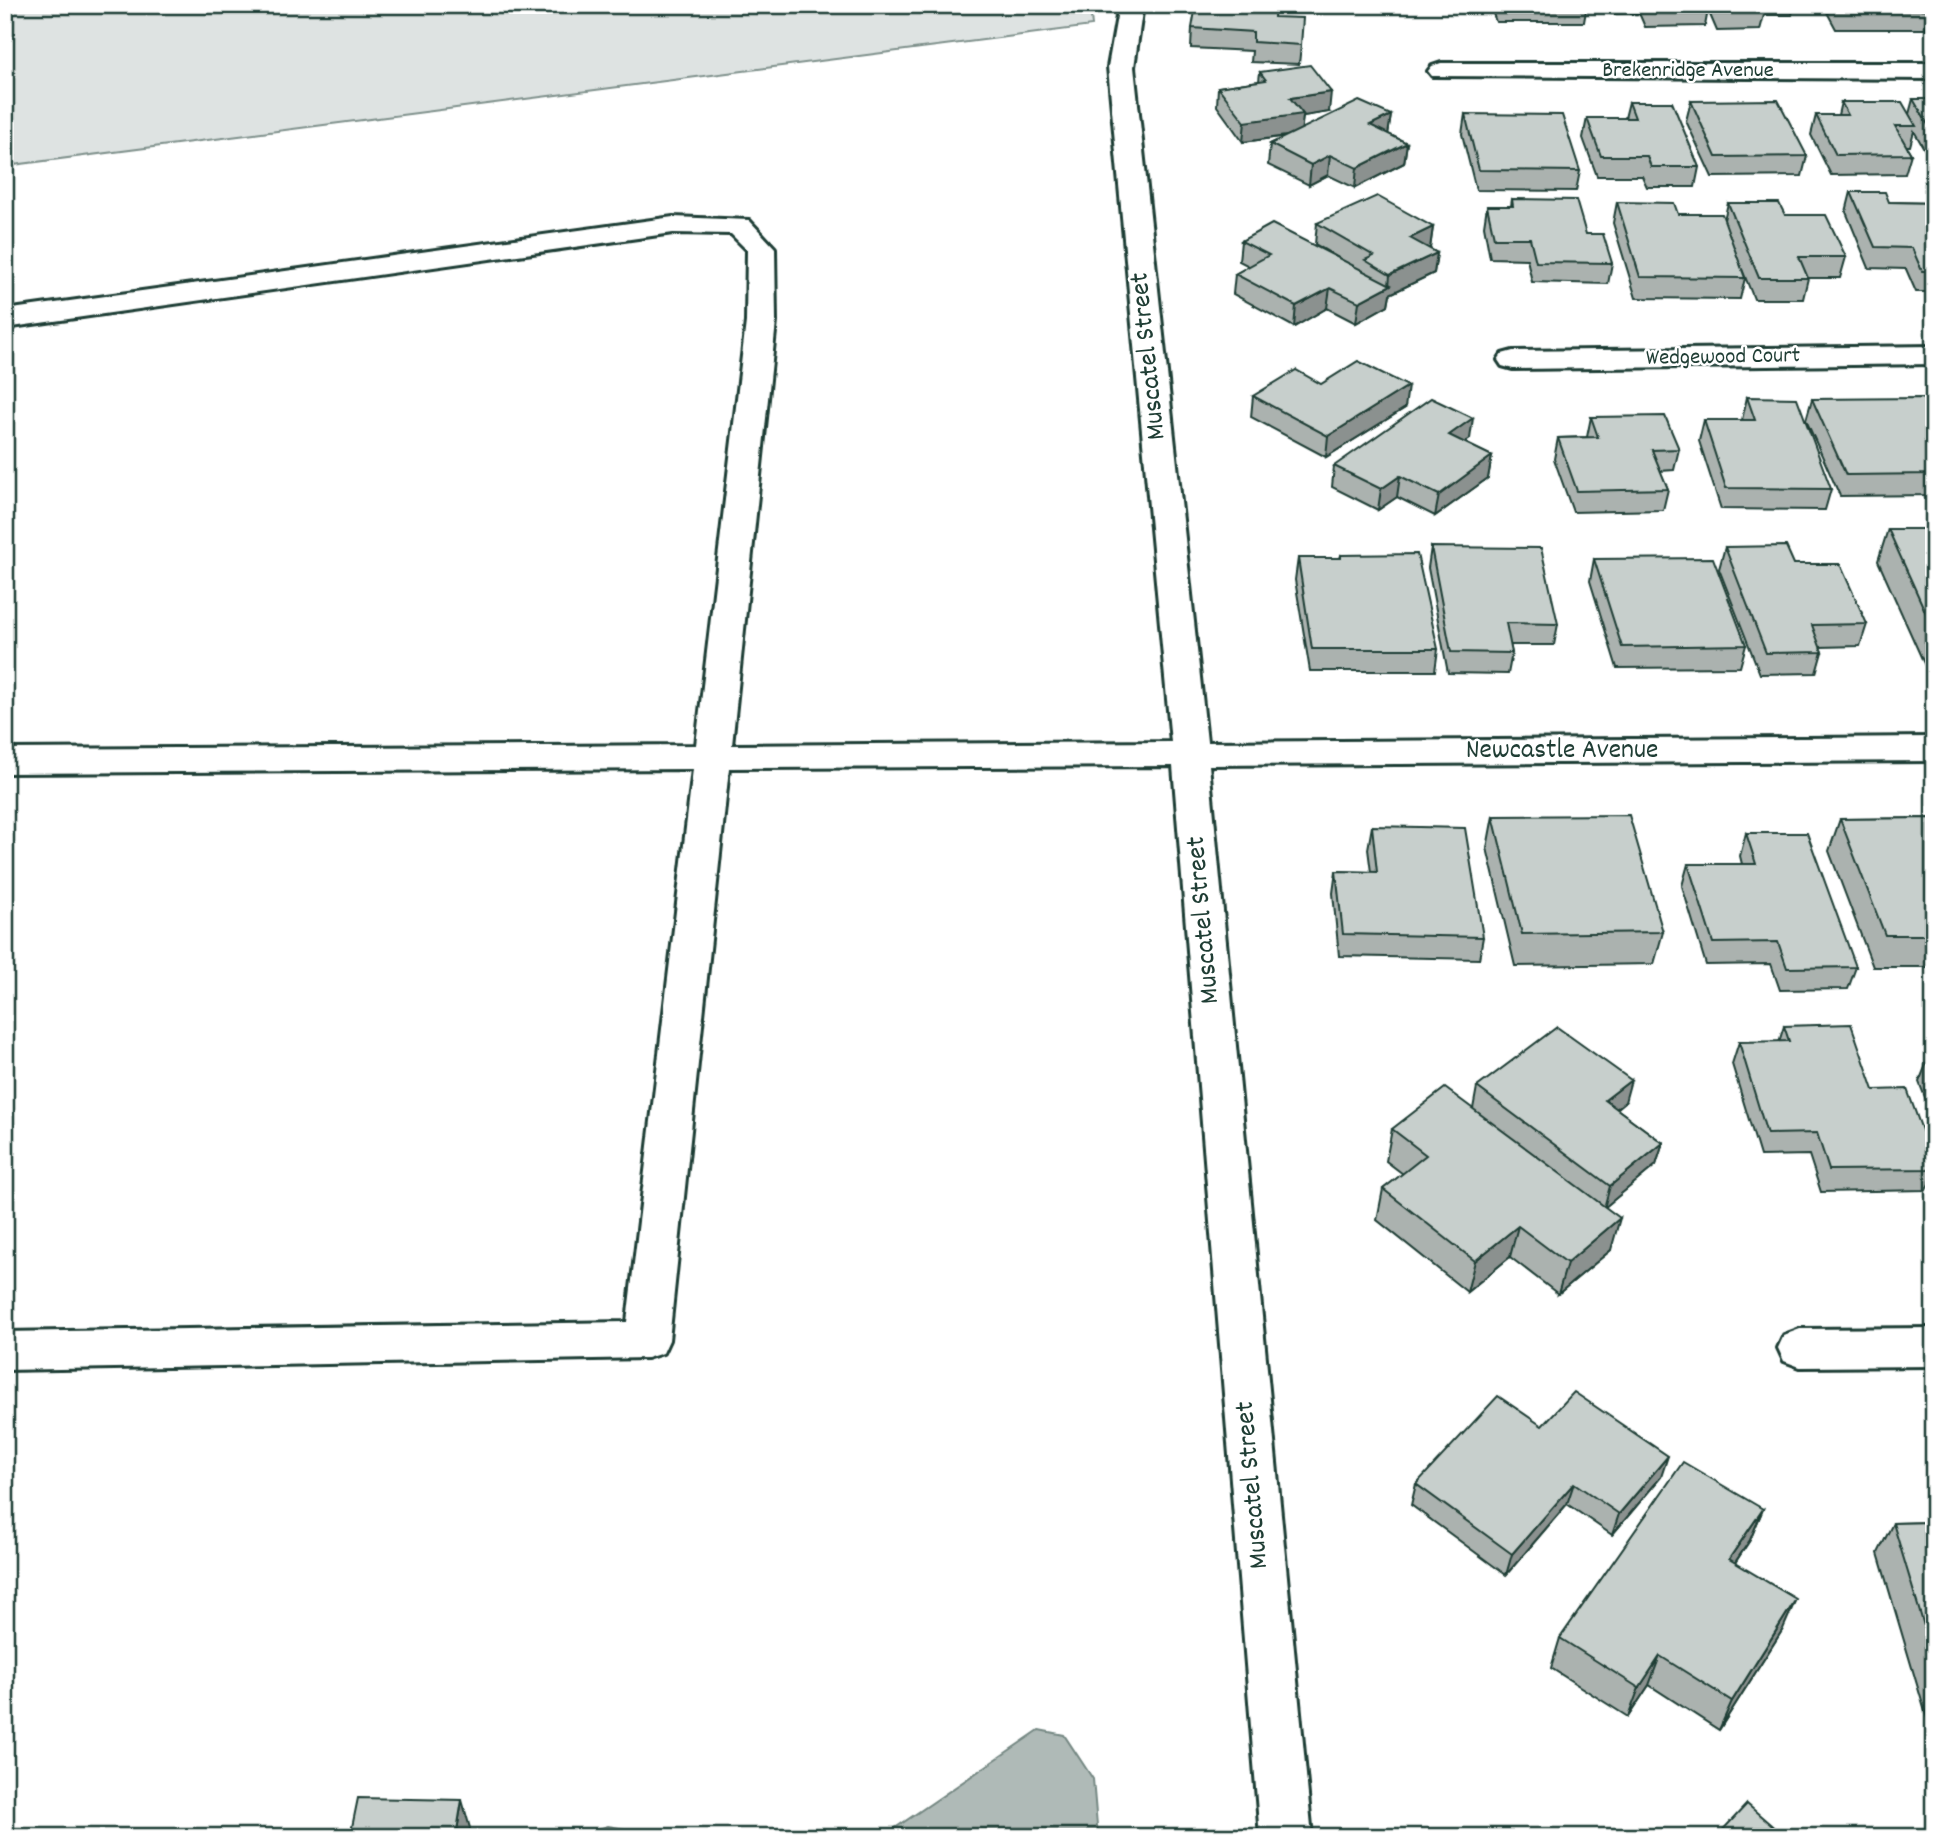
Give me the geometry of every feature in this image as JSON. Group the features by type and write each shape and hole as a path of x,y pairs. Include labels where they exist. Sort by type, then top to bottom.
{"street":[{"name":"Muscatel Street","path":"1131,5 1121,67 1190,755 1286,1837"},
{"name":"Brekenridge Avenue","path":"1441,71 1934,71"},
{"path":"5,319 673,225 739,226 761,248 761,322 715,755 647,1340 5,1351"},
{"name":"Wedgewood Court","path":"1513,360 1934,355"},
{"name":"Newcastle Avenue","path":"5,761 1934,750"},
{"path":"1800,1348 1934,1347"}],"shaded area":[{"path":"5,5 1090,5 1092,26 5,166"},
{"path":"1039,1730 1064,1735 1093,1779 1098,1837 882,1837"},
{"path":"608,1826 670,1837 572,1837"}],"building":[{"path":"1196,5 1275,5 1274,17 1303,18 1301,45 1253,42 1253,32 1192,28"},
{"path":"1648,5 1708,5 1709,7 1649,8"},
{"path":"1719,5 1762,5 1765,11 1722,11"},
{"path":"1838,5 1928,5 1931,9 1841,10"},
{"path":"1310,65 1331,92 1290,98 1303,114 1245,122 1218,87 1266,80 1260,72"},
{"path":"1913,99 1934,99 1934,135"},
{"path":"1778,100 1807,156 1716,157 1691,101"},
{"path":"1359,101 1391,115 1370,125 1407,143 1357,168 1330,155 1311,165 1270,144"},
{"path":"1629,102 1672,102 1699,167 1651,167 1647,156 1601,156 1587,118 1635,118"},
{"path":"1841,102 1902,102 1916,126 1895,126 1911,154 1836,155 1816,115 1848,115"},
{"path":"1465,114 1562,115 1580,171 1479,170"},
{"path":"1851,192 1885,192 1889,202 1934,203 1934,271 1922,271 1912,248 1875,247"},
{"path":"1377,196 1433,227 1410,238 1437,253 1390,275 1365,260 1374,256 1317,223"},
{"path":"1512,199 1576,200 1586,234 1603,234 1612,263 1536,262 1530,238 1494,238 1487,206 1513,206"},
{"path":"1617,202 1674,203 1678,214 1722,214 1745,278 1640,277"},
{"path":"1728,203 1779,203 1785,215 1826,215 1846,257 1799,257 1808,278 1759,278"},
{"path":"1272,224 1391,285 1359,302 1330,288 1296,306 1235,274 1269,255 1241,241"},
{"path":"1358,361 1408,386 1328,436 1253,396 1296,370 1321,384"},
{"path":"1747,397 1797,398 1831,489 1726,488 1704,420 1755,420"},
{"path":"1431,398 1473,418 1449,435 1492,456 1439,495 1400,476 1381,489 1334,466"},
{"path":"1923,398 1934,419 1934,474 1846,475 1812,399"},
{"path":"1665,416 1679,449 1652,450 1668,489 1577,491 1558,438 1598,437 1591,417"},
{"path":"1888,529 1934,529 1934,631"},
{"path":"1786,546 1794,564 1840,564 1867,624 1812,625 1822,652 1766,653 1725,547"},
{"path":"1431,547 1541,548 1558,624 1506,623 1512,653 1451,652"},
{"path":"1417,554 1438,649 1312,649 1298,558"},
{"path":"1713,558 1746,645 1622,647 1594,559"},
{"path":"1629,815 1663,932 1522,934 1493,816"},
{"path":"1934,818 1934,935 1885,935 1840,819"},
{"path":"1372,826 1465,828 1483,937 1343,934 1336,871 1377,872"},
{"path":"1746,833 1807,833 1856,967 1787,968 1778,942 1713,943 1688,864 1756,864"},
{"path":"1851,1024 1874,1090 1907,1089 1934,1169 1829,1170 1817,1133 1767,1134 1739,1042 1789,1041 1784,1026"},
{"path":"1557,1027 1631,1080 1605,1100 1663,1143 1610,1186 1477,1087"},
{"path":"1445,1088 1620,1218 1567,1263 1518,1226 1475,1261 1383,1189 1426,1155 1392,1129"},
{"path":"1574,1392 1668,1456 1619,1514 1574,1483 1512,1554 1416,1484 1498,1396 1542,1426"},
{"path":"1683,1462 1763,1509 1729,1559 1796,1599 1732,1701 1660,1656 1639,1688 1560,1638"},
{"path":"1934,1522 1934,1659 1893,1523"},
{"path":"358,1798 462,1800 456,1837 350,1837"},
{"path":"1747,1804 1785,1837 1716,1837"}]}
